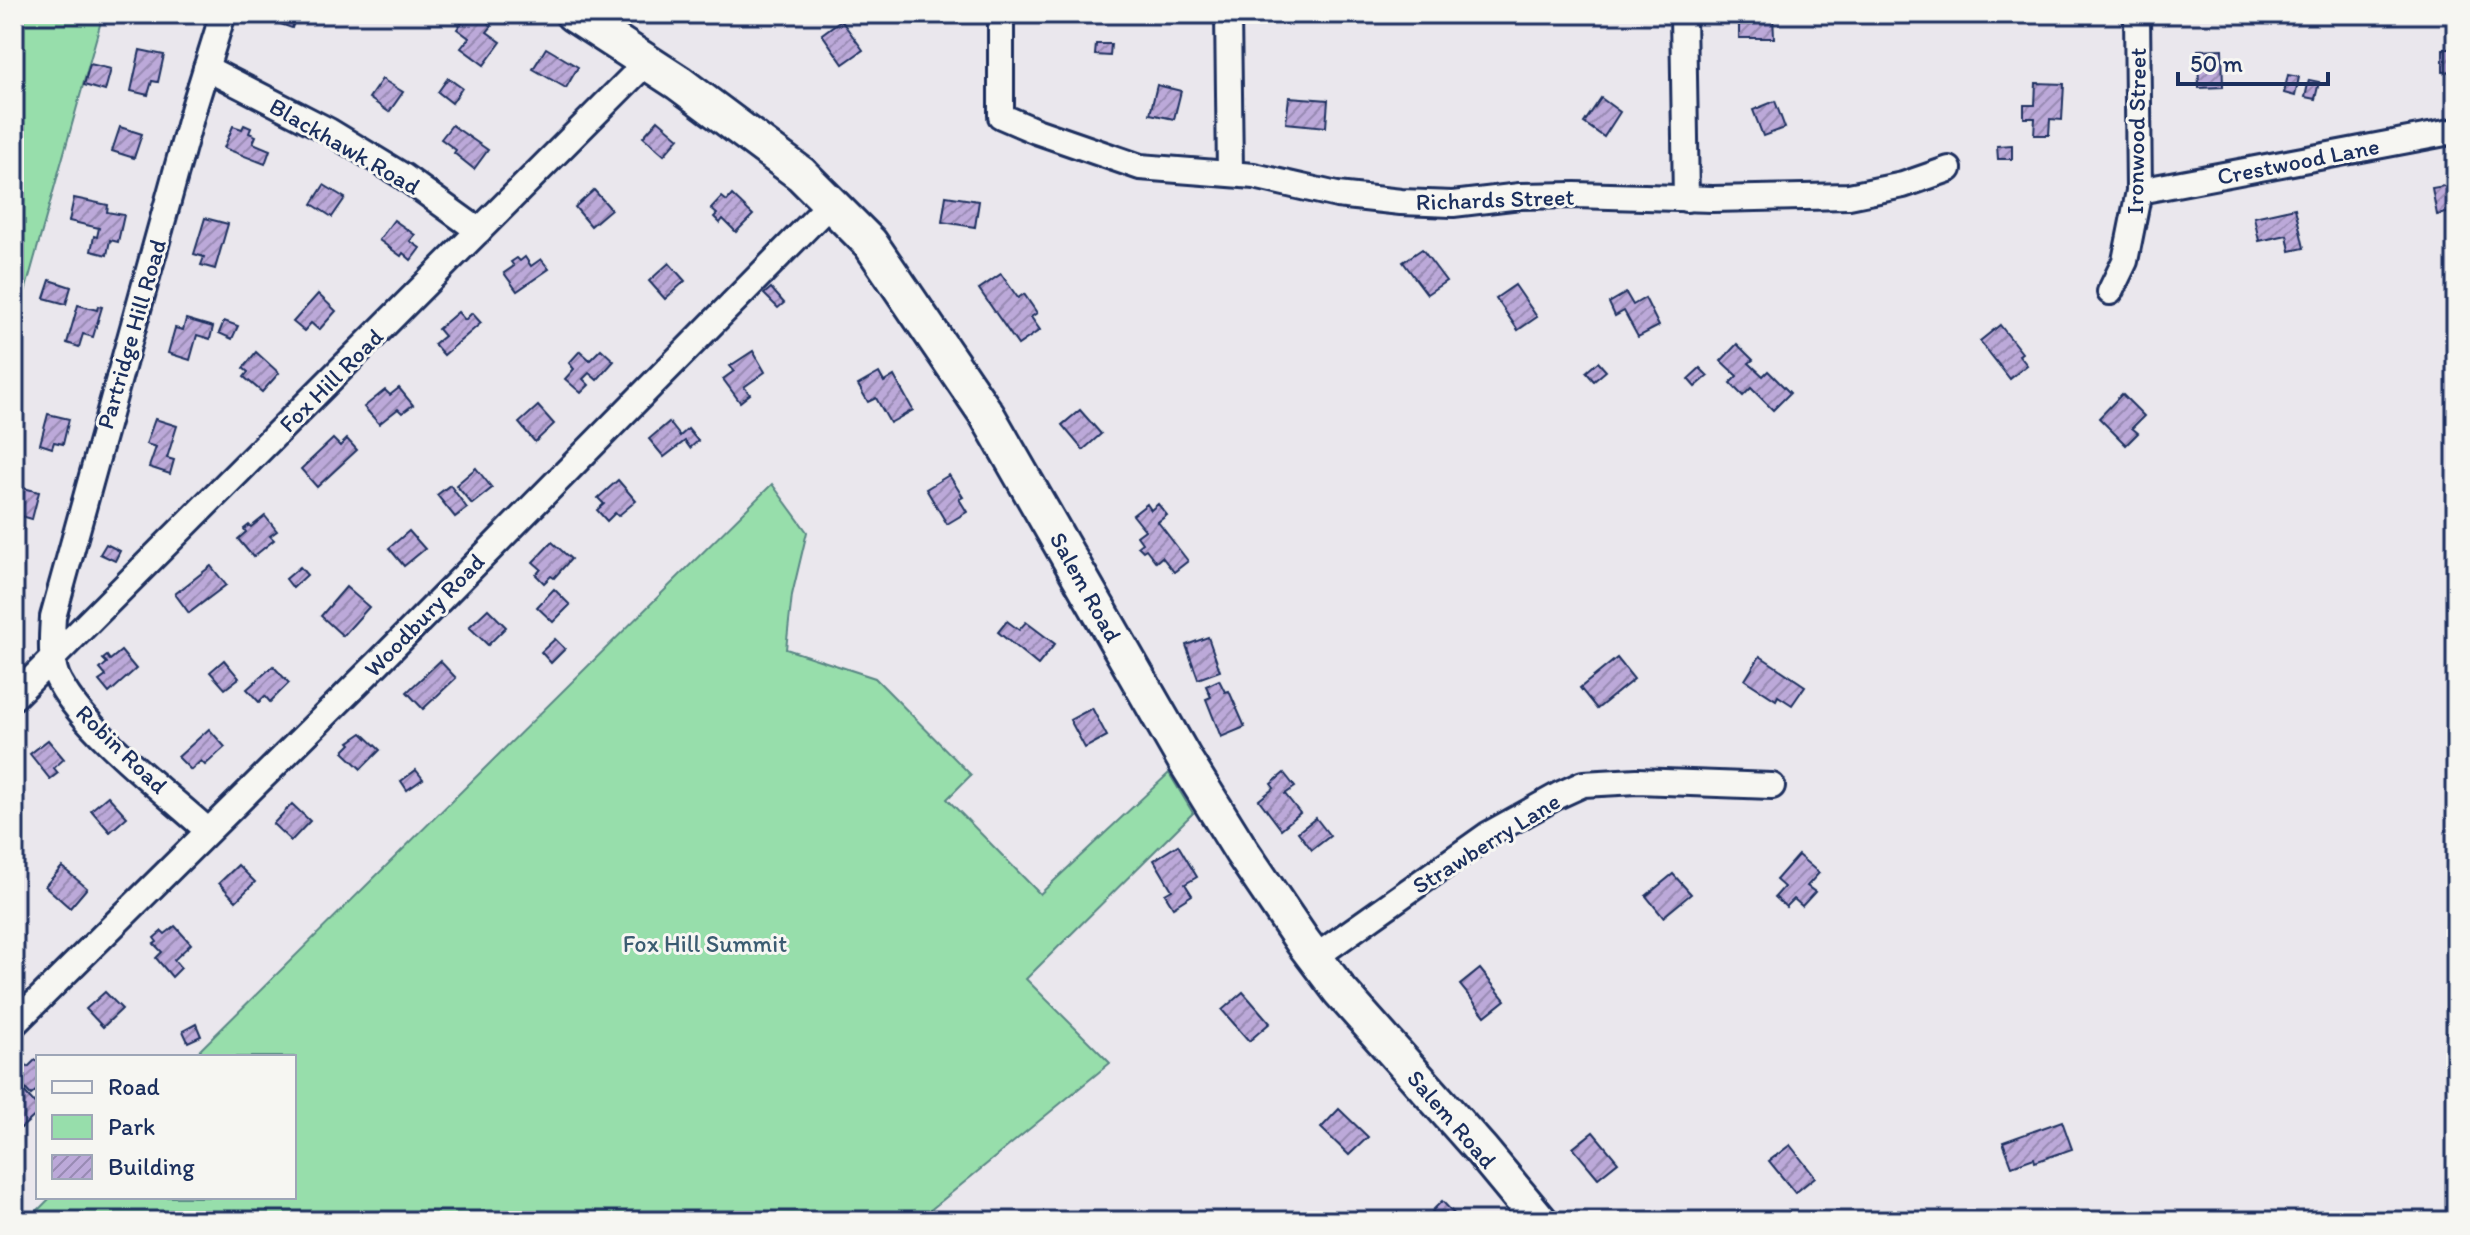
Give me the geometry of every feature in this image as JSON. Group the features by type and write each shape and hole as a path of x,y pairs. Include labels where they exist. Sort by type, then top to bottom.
{"main road":[{"name":"Salem Road","path":"573,14 647,62 801,174 870,243 971,390 1186,762 1314,958 1540,1221"}],"street":[{"name":"Partridge Hill Road","path":"54,657 51,644 53,617 223,14"},
{"name":"Richards Street","path":"1001,14 1001,116 1140,167 1254,176 1337,195 1453,204 1520,196 1686,199 1849,196 1903,185 1949,169"},
{"path":"1228,14 1230,173"},
{"path":"1683,14 1686,199"},
{"name":"Ironwood Street","path":"2110,292 2125,261 2139,191 2137,14"},
{"name":"Fox Hill Road","path":"14,697 647,62"},
{"name":"Blackhawk Road","path":"206,68 329,131 403,176 479,231"},
{"name":"Crestwood Lane","path":"2139,191 2456,131"},
{"name":"Woodbury Road","path":"14,1024 378,663 831,203"},
{"name":"Robin Road","path":"54,657 58,681 107,741 208,831"},
{"name":"Strawberry Lane","path":"1314,958 1489,834 1583,784 1637,781 1772,786"}],"green space":[{"path":"30,14 103,14 14,331 14,29"},
{"name":"Fox Hill Summit","path":"772,484 807,532 792,595 786,649 875,678 971,775 947,799 1040,894 1169,773 1193,813 1026,979 1110,1063 917,1221 27,1221 49,1199 296,1199 296,1055 195,1055"}],"building":[{"path":"271,14 297,14 292,28 269,20"},
{"path":"468,14 476,14 492,26 487,32 501,42 484,65 461,48 469,38 457,29"},
{"path":"1739,14 1773,14 1774,38 1739,38"},
{"path":"841,20 863,50 843,64 822,34"},
{"path":"1096,44 1111,44 1110,56 1095,55"},
{"path":"546,48 578,67 566,88 533,69"},
{"path":"2222,49 2223,87 2199,88 2198,50"},
{"path":"2443,49 2456,49 2456,71 2443,72"},
{"path":"140,50 164,55 158,82 152,81 148,95 131,91"},
{"path":"90,64 111,69 105,91 84,85"},
{"path":"2288,75 2299,77 2295,96 2284,93"},
{"path":"448,78 462,88 452,103 438,92"},
{"path":"382,79 403,92 389,112 369,98"},
{"path":"2309,80 2319,82 2315,99 2305,97"},
{"path":"2036,83 2064,84 2062,120 2050,119 2049,135 2034,135 2035,118 2024,118 2024,105 2035,105"},
{"path":"1157,85 1181,91 1174,119 1150,114"},
{"path":"1289,97 1328,100 1326,127 1286,123"},
{"path":"1601,98 1620,112 1604,137 1584,123"},
{"path":"1775,101 1785,128 1763,136 1753,110"},
{"path":"658,120 679,138 664,155 643,137"},
{"path":"244,125 251,128 249,133 256,136 253,143 270,150 265,164 224,148 233,126 242,129"},
{"path":"452,125 488,150 474,169 441,139"},
{"path":"120,127 142,134 134,158 112,151"},
{"path":"2012,145 2012,159 1998,159 1997,146"},
{"path":"2456,184 2456,211 2437,215 2432,188"},
{"path":"324,185 345,198 332,217 312,204"},
{"path":"594,190 611,209 591,226 575,207"},
{"path":"732,195 753,215 736,232 723,219 720,223 711,209 722,197 727,201"},
{"path":"946,196 979,201 975,227 942,222"},
{"path":"74,198 108,205 107,212 124,215 118,242 110,240 107,255 91,251 99,228 69,221"},
{"path":"2295,208 2304,248 2290,251 2287,235 2259,241 2254,217"},
{"path":"205,218 228,224 215,269 201,265 204,257 194,254"},
{"path":"394,220 415,235 410,241 420,248 411,260 379,240"},
{"path":"1422,249 1446,281 1427,294 1403,262"},
{"path":"525,257 531,266 541,259 549,269 517,291 504,273 514,266 511,262"},
{"path":"669,263 685,281 665,299 649,281"},
{"path":"1001,274 1018,298 1024,294 1037,313 1031,317 1040,330 1018,345 979,289"},
{"path":"50,280 71,287 66,304 44,298"},
{"path":"1515,285 1537,317 1518,330 1496,298"},
{"path":"771,288 784,303 778,308 764,294"},
{"path":"1626,293 1633,305 1645,298 1659,326 1638,337 1624,311 1615,316 1609,303"},
{"path":"318,294 336,311 319,330 311,323 304,331 293,322"},
{"path":"78,305 97,310 98,306 102,307 93,337 83,334 79,347 67,343"},
{"path":"458,312 465,320 472,313 481,323 444,355 434,344 444,336 438,329"},
{"path":"186,319 213,327 210,339 197,335 190,360 168,353 175,328 183,330"},
{"path":"224,321 238,326 232,339 219,333"},
{"path":"2000,325 2022,353 2019,355 2027,365 2010,379 1980,341"},
{"path":"1737,344 1753,360 1749,363 1763,376 1768,371 1790,393 1773,410 1751,388 1743,396 1730,383 1737,376 1721,361"},
{"path":"601,349 614,361 597,380 589,373 583,379 589,385 581,393 565,379 574,369 569,363 580,351 590,360"},
{"path":"753,351 765,372 744,387 750,394 740,402 723,379 734,371 730,366"},
{"path":"256,352 279,373 262,392 244,377 248,372 243,368"},
{"path":"1598,362 1606,371 1594,381 1586,372"},
{"path":"1700,368 1708,376 1695,387 1688,379"},
{"path":"879,373 884,382 894,376 913,410 890,423 876,398 868,402 858,385"},
{"path":"399,388 413,405 402,413 398,409 379,424 364,407 385,390 390,395"},
{"path":"2122,394 2144,416 2132,428 2138,433 2126,445 2099,418"},
{"path":"538,406 554,424 535,442 519,423"},
{"path":"1080,410 1101,434 1083,450 1062,425"},
{"path":"48,414 69,419 63,444 54,442 52,448 40,444"},
{"path":"155,419 177,426 167,458 174,460 170,474 149,467 156,447 146,444"},
{"path":"669,422 680,436 688,429 698,441 690,448 685,441 664,457 649,439"},
{"path":"333,439 340,446 347,439 357,450 317,487 301,469"},
{"path":"476,468 492,488 472,504 456,485"},
{"path":"949,475 963,497 959,499 967,512 947,524 926,489"},
{"path":"618,480 636,501 607,521 597,510 604,504 598,498"},
{"path":"450,485 467,508 455,517 437,495"},
{"path":"16,486 39,492 32,519 14,514"},
{"path":"1147,504 1151,510 1158,504 1167,515 1158,522 1188,561 1174,572 1162,557 1156,562 1146,549 1143,551 1138,546 1142,543 1137,536 1145,530 1133,515"},
{"path":"265,516 277,531 270,536 274,540 253,557 238,539 246,532 244,529"},
{"path":"409,531 425,549 404,566 389,548"},
{"path":"552,542 571,559 554,578 551,576 544,583 536,575 541,569 533,562"},
{"path":"106,544 120,551 115,561 100,554"},
{"path":"211,566 226,585 189,613 175,594"},
{"path":"300,567 307,575 293,588 286,579"},
{"path":"346,587 369,607 343,636 321,616"},
{"path":"554,589 570,605 553,622 537,607"},
{"path":"488,609 506,627 488,645 469,627"},
{"path":"1007,621 1019,630 1026,622 1055,644 1038,665 998,632"},
{"path":"1208,637 1220,671 1198,679 1186,645"},
{"path":"555,639 565,649 551,663 541,652"},
{"path":"121,651 136,669 109,693 99,681 106,676 100,669 107,663 103,659 107,656 110,660"},
{"path":"1760,656 1805,686 1792,705 1778,696 1776,700 1745,680"},
{"path":"1617,658 1634,679 1597,709 1580,688"},
{"path":"224,660 239,678 225,689 210,672"},
{"path":"440,661 456,678 423,709 407,692"},
{"path":"273,666 289,683 270,702 265,696 259,702 247,689"},
{"path":"1219,680 1225,692 1229,691 1245,727 1221,737 1206,699 1211,697 1206,686"},
{"path":"1092,708 1107,736 1085,748 1070,720"},
{"path":"209,729 225,747 205,765 201,761 191,770 178,757"},
{"path":"362,733 380,750 361,769 343,752 351,744 349,742"},
{"path":"48,740 64,759 54,768 58,773 50,779 30,754"},
{"path":"416,770 423,779 407,790 401,781"},
{"path":"1284,773 1295,787 1285,794 1300,813 1281,829 1259,800 1274,788 1271,784"},
{"path":"108,796 127,817 110,832 91,810"},
{"path":"292,804 310,821 291,841 273,824"},
{"path":"1316,818 1330,836 1312,850 1298,832"},
{"path":"1178,845 1197,877 1185,884 1192,895 1173,907 1165,894 1172,890 1154,860"},
{"path":"1798,855 1819,873 1807,886 1815,892 1802,906 1794,899 1786,907 1775,897 1784,887 1776,880"},
{"path":"238,865 255,882 236,901 219,883"},
{"path":"62,867 87,888 70,908 45,886"},
{"path":"1673,874 1691,894 1663,917 1646,896"},
{"path":"175,926 191,944 174,960 181,968 172,977 156,958 162,952 154,944 157,942 154,938"},
{"path":"1480,969 1505,1000 1485,1016 1460,985"},
{"path":"105,992 122,1009 103,1027 86,1009"},
{"path":"1243,992 1270,1023 1249,1041 1222,1010"},
{"path":"196,1024 201,1036 188,1042 183,1031"},
{"path":"36,1061 36,1091 31,1095 15,1078 20,1072 17,1068 24,1062 28,1067"},
{"path":"22,1089 36,1105 36,1115 21,1128 14,1120 14,1097"},
{"path":"1339,1109 1368,1137 1349,1155 1321,1128"},
{"path":"2062,1121 2072,1149 2035,1162 2034,1158 2012,1166 2003,1142"},
{"path":"1593,1132 1618,1162 1598,1178 1573,1148"},
{"path":"1790,1145 1815,1177 1795,1193 1769,1161"},
{"path":"1442,1201 1461,1221 1441,1221 1432,1211"}]}
